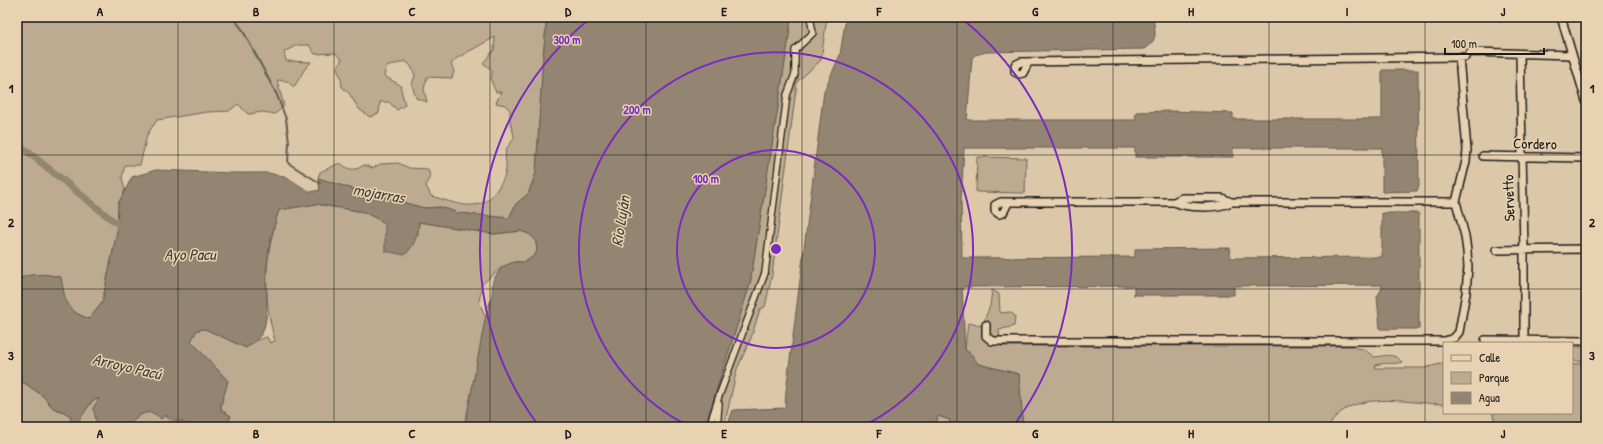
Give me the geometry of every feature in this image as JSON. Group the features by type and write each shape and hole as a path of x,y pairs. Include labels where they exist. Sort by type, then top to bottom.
{"street":[{"path":"709,427 765,273 787,95 795,74 795,50 813,33 810,17"},
{"path":"1561,17 1586,101"},
{"path":"1028,63 1464,56 1474,52 1572,55"},
{"name":"Servetto","path":"1520,54 1524,250 1524,340"},
{"path":"986,325 986,336 992,341 1450,341 1457,336 1459,332 1466,293 1468,266 1465,236 1456,202 1466,161 1467,150 1464,56"},
{"name":"Cordero","path":"1483,156 1586,158"},
{"path":"1008,203 1174,202 1182,205 1222,206 1230,202 1456,202"},
{"path":"1496,250 1586,249"},
{"path":"1485,340 1586,341"},
{"path":"717,427 721,392"}],"green space":[{"path":"17,17 547,17 536,173 528,194 516,204 509,218 458,213 441,207 424,208 318,178 320,172 340,163 349,169 357,169 364,165 373,168 380,164 398,163 409,168 428,169 430,176 426,186 431,196 459,204 476,205 492,197 505,176 506,150 513,140 514,134 510,122 510,110 505,105 496,103 501,92 496,92 491,81 492,70 483,63 494,50 495,37 457,58 451,64 454,71 452,78 427,77 424,89 427,102 416,98 412,85 415,75 411,66 405,61 386,67 384,76 400,85 405,105 397,110 389,102 380,102 379,113 370,117 359,109 349,93 342,87 341,78 337,68 342,59 335,53 315,54 309,45 297,45 284,52 286,61 311,62 304,70 294,87 287,81 277,80 284,106 275,114 263,112 248,114 238,104 229,111 207,112 157,120 147,135 140,165 125,165 122,177 125,191 118,204 117,232 102,303 89,319 75,313 65,300 60,277 38,275 27,276 17,280"},
{"path":"791,17 827,17 821,60 797,82 772,275 765,307 760,309 751,338 737,369 724,427 705,427 750,284"},
{"path":"977,157 1026,158 1025,193 976,192"},
{"path":"316,204 364,212 385,223 418,235 419,222 494,234 521,231 529,234 535,239 537,248 536,254 525,262 514,262 502,267 482,284 479,302 486,318 464,424 466,427 226,427 231,416 221,410 221,405 228,381 191,341 197,330 205,329 246,348 257,340 267,337 270,343 275,341 268,308 267,292 268,259 274,226 279,210"},
{"path":"992,290 999,294 1000,313 1010,312 1015,316 1014,326 999,330 1000,346 1354,346 1355,348 1364,349 1374,357 1392,356 1396,357 1402,362 1379,364 1376,365 1375,368 1425,368 1443,363 1443,404 1381,400 1365,402 1350,407 1338,415 1329,427 1023,427 1019,374 978,364 971,354 965,350 968,323 982,326 990,306"},
{"path":"1573,347 1586,347 1586,362 1573,360"},
{"path":"1586,363 1586,427 1497,427 1492,414 1573,414 1573,364"},
{"path":"17,381 26,384 43,396 53,408 72,417 66,427 17,427"},
{"path":"100,399 97,423 105,427 72,427 93,400"},
{"path":"147,412 164,415 170,420 186,423 189,427 126,427 137,416"},
{"path":"938,416 950,420 949,427 935,427"}],"water":[{"path":"547,17 791,17 750,284 705,427 466,427 464,424 485,320 492,295 493,280 502,267 514,262 525,262 536,254 537,248 535,239 529,234 521,231 494,234 419,222 415,240 412,247 405,255 385,251 385,223 364,212 316,204 279,210 272,234 267,267 266,322 259,337 246,348 205,329 197,330 191,341 228,381 221,405 221,410 231,416 226,427 189,427 184,422 172,419 165,415 161,419 152,413 147,413 138,416 126,427 105,427 97,423 93,408 99,399 93,400 72,427 66,427 72,417 53,408 43,396 26,384 17,381 17,280 22,277 33,275 61,277 65,298 71,308 81,316 89,319 102,303 117,232 118,204 132,177 156,170 269,173 288,178 310,192 320,190 318,178 424,208 441,207 458,213 509,218 516,204 528,194 536,173"},
{"path":"846,17 1153,17 1155,36 1152,42 1144,49 986,52 975,55 972,58 967,120 1135,120 1136,112 1170,111 1233,113 1233,119 1382,119 1382,70 1418,70 1419,186 1417,191 1382,192 1382,148 1233,148 1233,157 1135,157 1135,148 964,148 961,200 962,258 1135,257 1135,249 1230,248 1231,258 1382,257 1382,213 1419,213 1419,329 1380,329 1377,297 1382,288 1381,285 1234,286 1234,295 1134,295 1134,286 962,287 965,350 971,354 978,364 1019,374 1023,427 949,427 950,420 938,416 935,427 727,427 733,410 785,408 824,91 840,55"}],"waterway":[{"name":"mojarras","path":"233,17 242,29 277,95 286,119 289,142 288,163 320,183"},
{"path":"17,143 125,229"}],"tram line":[{"path":"1580,17 1586,37"}],"water label":[{"name":"Río Luján","path":"620,221"},
{"name":"Ayo Pacu","path":"190,254"},
{"name":"Arroyo Pacú","path":"127,366"}]}
